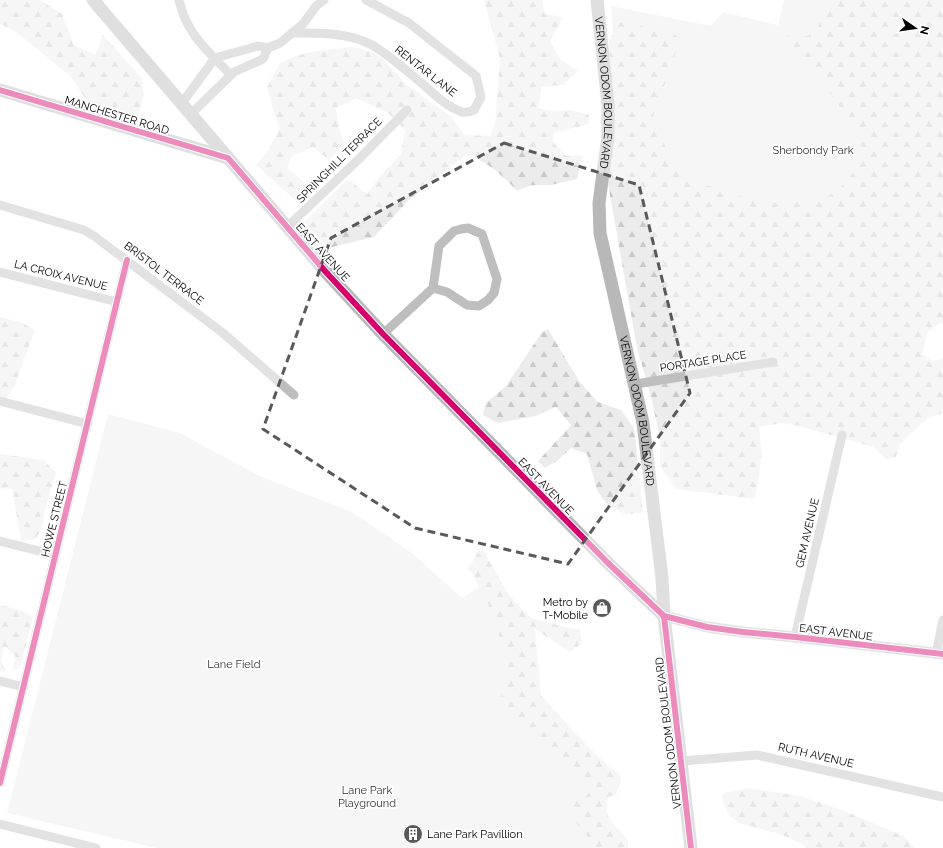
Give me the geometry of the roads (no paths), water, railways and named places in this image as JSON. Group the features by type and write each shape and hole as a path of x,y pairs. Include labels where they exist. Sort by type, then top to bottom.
{"main road":[{"name":"EAST AVENUE","path":"93,0 287,227 383,334 602,557 664,616"},
{"name":"VERNON ODOM BOULEVARD","path":"597,0 608,105 608,136 599,203 600,233 636,384 643,423 662,578 664,616 691,848"},
{"name":"MANCHESTER ROAD","path":"0,90 228,158"}],"street":[{"path":"179,0 182,13 195,38 231,75"},
{"path":"182,103 215,58 258,46 268,48 280,43 303,24 316,6 324,0"},
{"name":"RENTAR LANE","path":"292,33 324,33 350,37 371,44 400,64 445,103 467,113 474,110 481,97 476,76 409,23 366,0"},
{"path":"191,114 231,75 263,58 268,48"},
{"name":"SPRINGHILL TERRACE","path":"287,227 359,159 407,110"},
{"name":"BRISTOL TERRACE","path":"0,205 84,230 127,260 223,333 294,395"},
{"path":"383,334 434,288 439,246 454,231 461,229 468,228 482,234 497,279 494,293 488,300 479,306 467,305 447,292 434,288"},
{"name":"HOWE STREET","path":"0,783 127,260"},
{"name":"LA CROIX AVENUE","path":"0,272 117,302"},
{"name":"PORTAGE PLACE","path":"636,384 773,362"},
{"path":"0,401 88,424"},
{"name":"GEM AVENUE","path":"795,637 842,434"},
{"path":"0,541 55,555"},
{"name":"EAST AVENUE","path":"664,616 707,627 743,632 940,654"},
{"path":"940,654 943,620"},
{"path":"0,681 24,687"},
{"name":"RUTH AVENUE","path":"682,761 757,755 943,797"},
{"path":"0,824 96,848"}],"place":[{"name":"Metro by T-Mobile","path":"602,608"},
{"name":"Lane Park Pavillion","path":"413,834"}],"park label":[{"name":"Sherbondy Park","path":"813,150"},
{"name":"Lane Field","path":"234,664"},
{"name":"Lane Park Playground","path":"367,796"}]}
